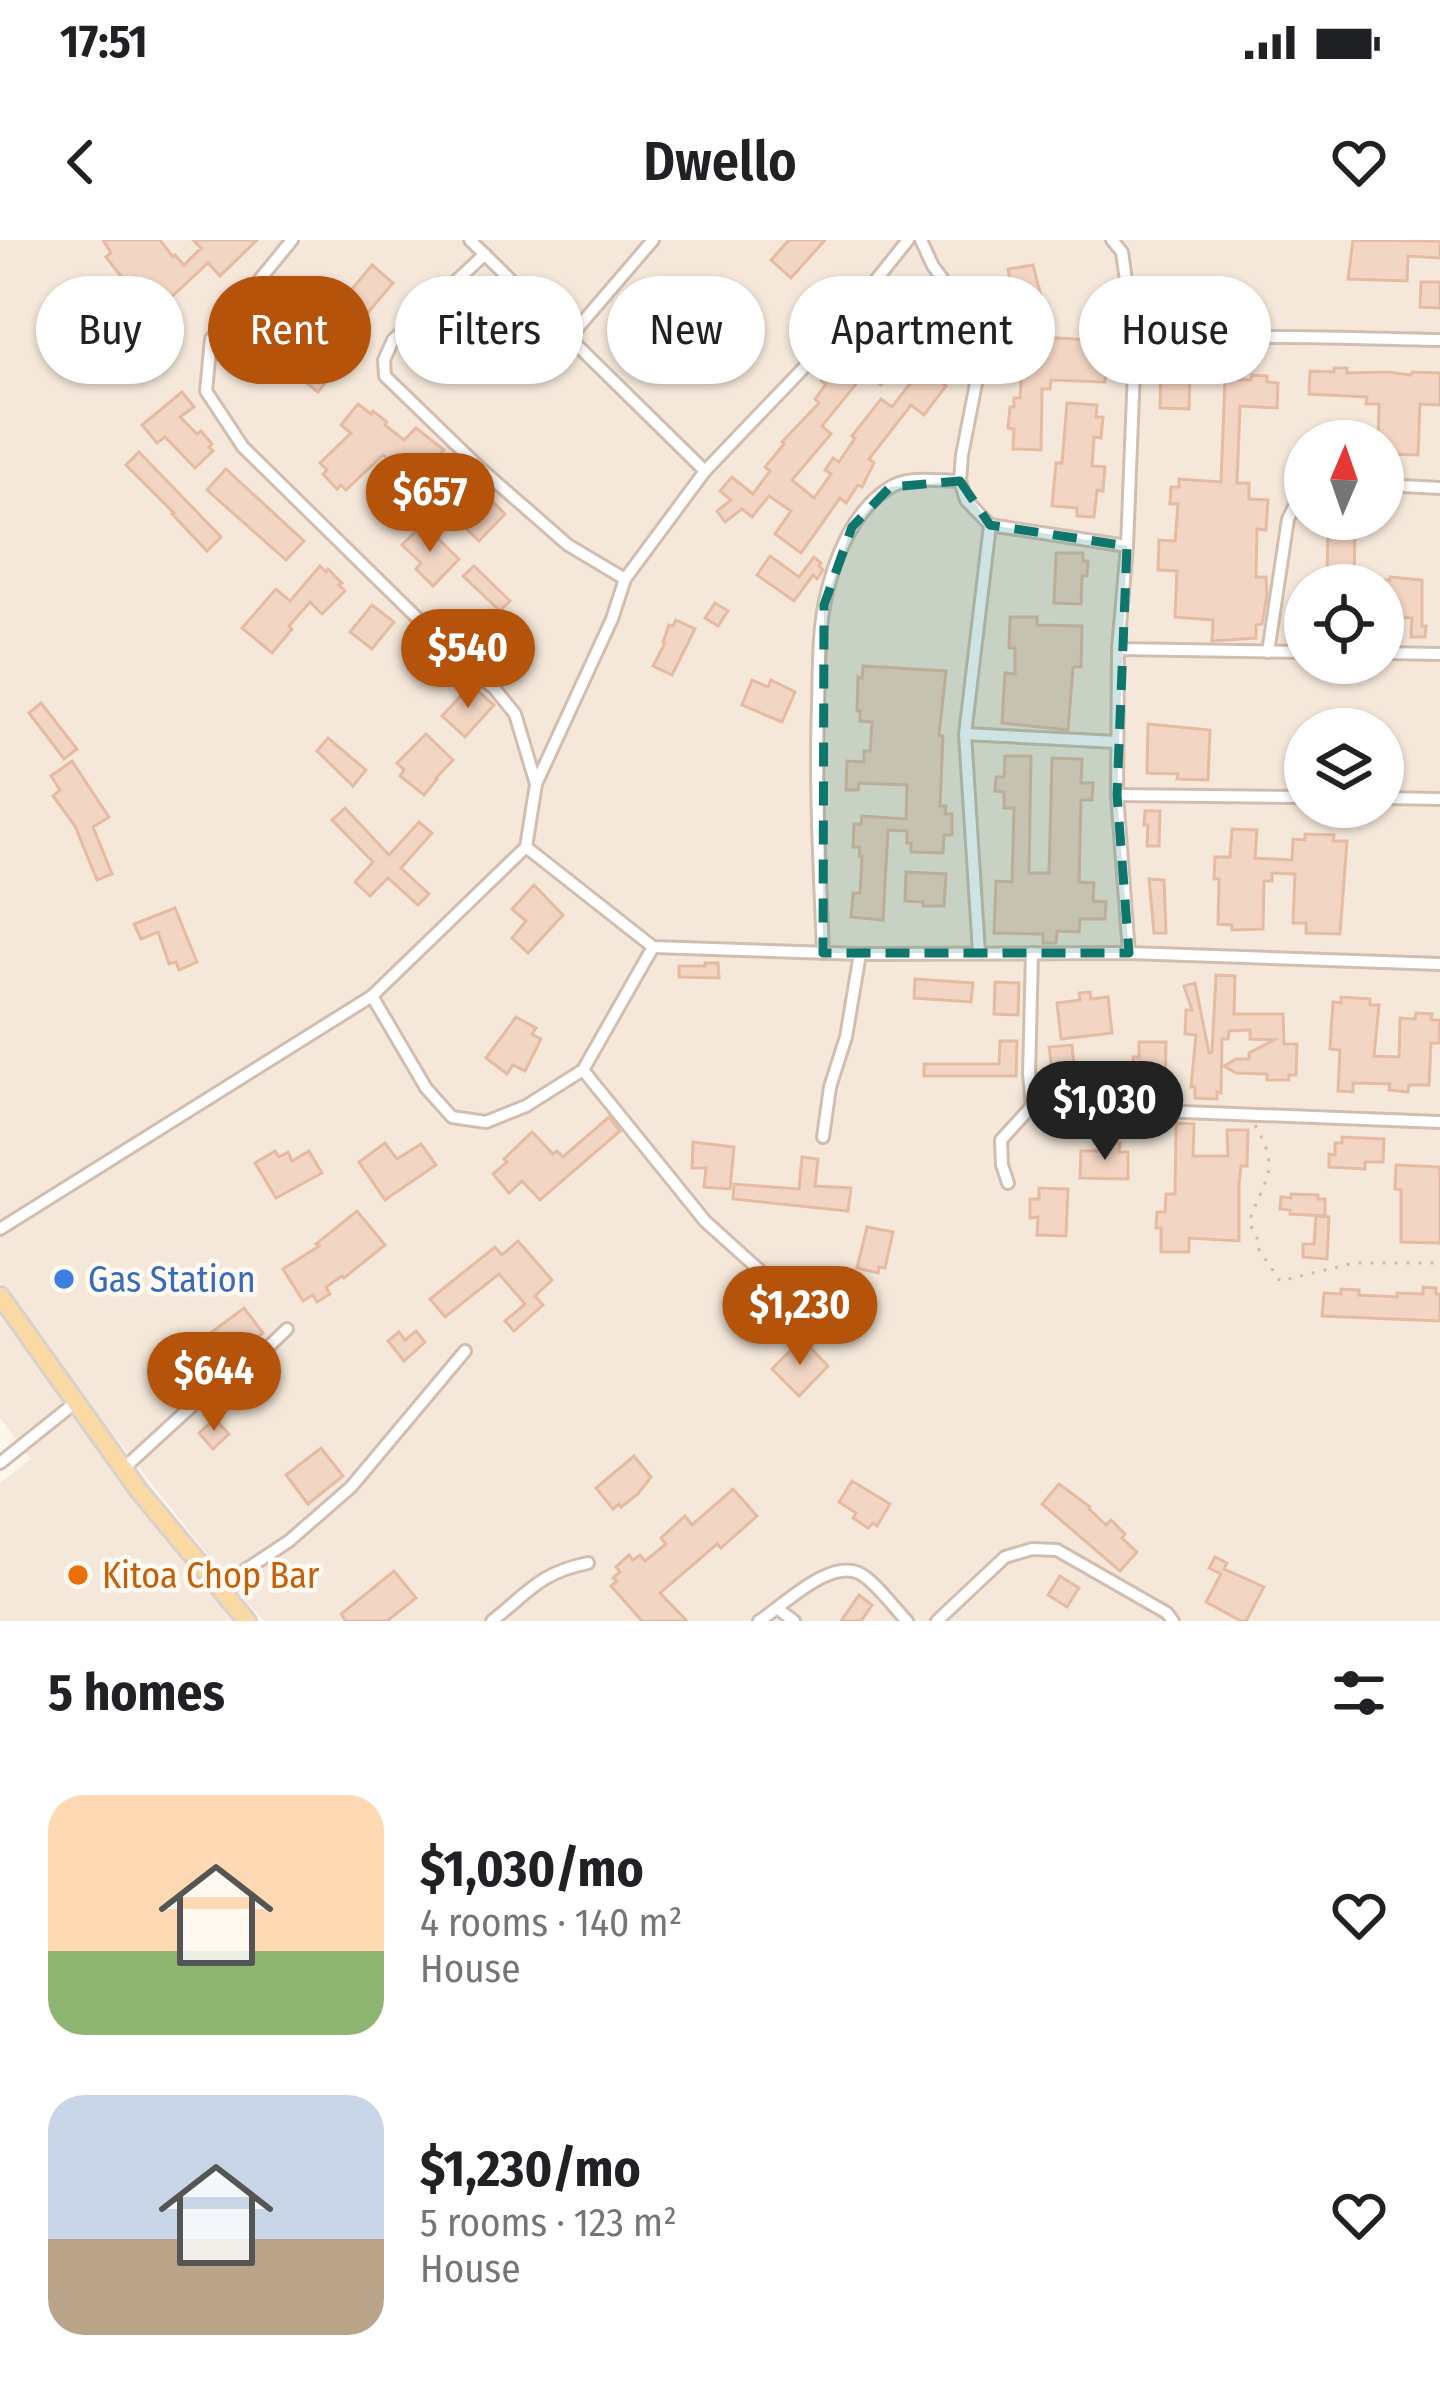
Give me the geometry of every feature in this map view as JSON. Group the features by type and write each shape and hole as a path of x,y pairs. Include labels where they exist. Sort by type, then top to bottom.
{"main road":[{"path":"0,1296 123,1469 247,1621"}],"street":[{"path":"292,240 211,339 206,391 243,447 494,688 515,714 536,784"},
{"path":"470,240 507,276"},
{"path":"583,322 653,240"},
{"path":"0,1229 372,996 526,847 536,784 612,619 625,579 705,471 816,356 908,240"},
{"path":"921,240 933,266 970,317 980,343 962,455 960,481 966,500 990,525 1127,546"},
{"path":"1112,240 1122,252 1125,276"},
{"path":"1122,252 1132,240"},
{"path":"485,254 393,340 384,360 385,376 568,545 625,579"},
{"path":"1271,337 1440,340"},
{"path":"583,352 705,471"},
{"path":"1129,953 1117,742 1133,384"},
{"path":"823,953 817,754 820,646 832,573 852,527 890,487 913,480 960,481"},
{"path":"1404,486 1440,488"},
{"path":"979,952 965,734 990,525"},
{"path":"1268,652 1285,540"},
{"path":"1118,649 1284,652"},
{"path":"1404,653 1440,654"},
{"path":"965,734 1117,742"},
{"path":"1117,795 1284,797"},
{"path":"1404,798 1440,799"},
{"path":"526,847 653,946 860,954 1129,953 1440,964"},
{"path":"372,996 426,1088 452,1117 486,1122 526,1106 583,1070 653,946"},
{"path":"1009,1183 1001,1141 1032,1106 1032,953"},
{"path":"823,1137 860,954"},
{"path":"583,1070 705,1221 797,1304"},
{"path":"1032,1106 1440,1122"},
{"path":"123,1469 194,1403 287,1329"},
{"path":"218,1588 289,1541 351,1487 465,1351"},
{"path":"0,1463 76,1402"},
{"path":"937,1621 1005,1557 1032,1549 1057,1550 1167,1613 1173,1621"},
{"path":"492,1621 540,1580 560,1568 588,1563"},
{"path":"759,1621 826,1574 846,1570 861,1574 907,1621"},
{"path":"778,1609 794,1621"}],"path":[{"path":"1248,1113 1270,1158 1270,1176 1249,1222 1258,1248 1280,1281 1354,1263 1440,1263"}],"highlighted area":[{"path":"960,481 990,525 1127,546 1117,795 1129,953 823,953 824,605 852,527 890,487"}],"shaded area":[{"path":"0,240 1440,240 1440,1621 264,1621 73,1383 0,1283"},
{"path":"0,1317 232,1621 0,1621 0,1483 31,1459 0,1418"}],"building":[{"path":"103,240 160,240 184,265 201,248 193,240 257,240 220,276 208,263 184,285 184,276 121,276 106,257 111,253"},
{"path":"789,240 825,240 793,276 771,260"},
{"path":"1353,240 1440,241 1440,258 1408,256 1407,281 1348,279"},
{"path":"372,265 393,283 371,309 371,276 363,276"},
{"path":"1033,265 1036,276 1009,276 1008,269"},
{"path":"1421,282 1440,282 1440,308 1420,307"},
{"path":"1055,338 1079,339 1079,381 1055,380"},
{"path":"1334,368 1347,368 1347,373 1440,373 1440,405 1420,404 1418,455 1404,455 1404,420 1379,420 1379,404 1366,404 1367,397 1309,394 1310,371 1334,372"},
{"path":"1278,383 1277,408 1240,406 1237,483 1249,483 1249,499 1268,500 1266,530 1257,529 1256,577 1266,577 1267,595 1256,638 1212,641 1213,620 1175,617 1177,571 1158,570 1159,540 1175,541 1178,504 1170,504 1171,487 1179,487 1179,479 1221,482 1225,384"},
{"path":"826,384 856,384 822,426 831,434 792,480 814,498 831,474 825,470 833,458 839,462 852,436 881,399 892,407 910,384 946,386 924,415 911,405 869,459 874,463 862,487 858,485 846,503 840,498 801,553 775,534 791,511 769,496 752,517 742,509 725,522 717,511 731,500 720,491 732,477 753,494 770,471 765,467 782,442 819,403 815,399"},
{"path":"1021,384 1051,384 1050,389 1042,389 1041,450 1013,449 1010,407 1014,407 1014,398 1020,398"},
{"path":"1161,384 1190,384 1189,409 1160,408"},
{"path":"182,392 194,407 180,417 212,444 213,451 195,468 165,437 157,443 142,425"},
{"path":"1067,403 1097,405 1096,417 1103,417 1101,438 1094,437 1092,466 1105,467 1094,517 1077,516 1077,508 1052,506 1056,463 1062,463"},
{"path":"358,404 373,411 404,440 416,428 444,450 440,454 451,466 427,493 383,455 346,490 341,485 337,489 323,474 327,470 320,463 351,433 341,425"},
{"path":"139,452 221,537 207,551 126,465"},
{"path":"226,469 304,541 286,560 207,490"},
{"path":"470,479 505,514 479,541 443,507"},
{"path":"423,524 459,559 433,586 416,569 421,563 402,545"},
{"path":"1328,540 1355,540 1354,564 1327,564"},
{"path":"1056,553 1083,553 1083,561 1088,561 1081,604 1054,603"},
{"path":"770,556 799,577 814,557 823,570 817,579 813,575 794,601 757,575"},
{"path":"320,566 345,591 322,614 310,602 272,653 242,628 276,589 290,601"},
{"path":"474,566 510,601 500,611 463,576"},
{"path":"1404,578 1422,580 1425,637 1411,637 1412,618 1404,618"},
{"path":"715,603 728,611 718,626 705,618"},
{"path":"372,605 394,622 372,649 350,632"},
{"path":"1010,617 1037,617 1037,625 1082,626 1081,667 1073,667 1068,730 1002,723 1005,673 1015,674 1015,648 1009,648"},
{"path":"676,620 695,629 672,675 653,666 669,625"},
{"path":"863,666 946,671 939,735 943,736 940,806 946,806 945,814 952,814 952,835 944,835 943,853 911,852 907,831 888,830 883,920 851,917 853,893 860,893 862,856 860,847 853,847 854,824 861,824 862,816 906,819 907,785 859,783 858,790 846,790 847,761 864,762 864,751 870,751 872,722 860,721 857,711"},
{"path":"752,680 768,687 771,680 795,692 782,722 742,705"},
{"path":"471,685 494,705 465,737 442,716"},
{"path":"41,703 77,749 64,759 29,713"},
{"path":"1148,724 1210,730 1208,780 1147,773"},
{"path":"426,734 453,760 424,795 400,776 404,770 397,763"},
{"path":"328,738 366,770 353,786 317,751"},
{"path":"1005,756 1031,756 1029,873 1049,873 1052,758 1082,759 1081,783 1093,783 1092,800 1081,800 1079,882 1094,883 1093,901 1106,902 1105,919 1080,919 1079,932 1057,931 1056,943 1043,943 1043,934 994,933 996,881 1012,882 1014,808 1004,808 1004,792 995,791 996,777 1004,777"},
{"path":"72,761 109,817 93,827 112,874 97,880 75,826 53,796 60,790 51,776"},
{"path":"345,808 389,855 419,822 432,833 401,868 429,894 418,905 388,878 370,896 355,882 373,862 332,820"},
{"path":"1145,811 1160,811 1159,846 1147,846"},
{"path":"1232,829 1257,830 1255,858 1292,860 1293,839 1305,840 1305,834 1334,835 1333,841 1347,841 1340,934 1306,933 1306,923 1293,923 1295,874 1272,873 1272,881 1264,881 1263,929 1232,930 1232,925 1218,924 1215,857 1230,857"},
{"path":"906,872 946,874 944,906 905,901"},
{"path":"1149,879 1164,880 1166,933 1154,933"},
{"path":"534,885 563,915 528,953 512,938 526,921 512,909"},
{"path":"175,908 197,962 179,970 176,962 169,964 158,932 141,939 134,924"},
{"path":"718,963 719,978 679,977 679,966"},
{"path":"1216,975 1235,976 1234,1014 1283,1014 1284,1044 1297,1044 1296,1075 1289,1075 1289,1080 1267,1080 1267,1074 1236,1073 1224,1066 1249,1059 1249,1053 1274,1040 1250,1039 1250,1030 1229,1031 1228,1039 1222,1039 1221,1093 1217,1092 1217,1099 1195,1098 1195,1087 1191,1087 1196,1035 1185,1034 1186,1010 1192,1010 1184,986 1195,983 1212,1052"},
{"path":"915,979 973,983 971,1002 914,998"},
{"path":"995,982 1019,983 1018,1015 994,1014"},
{"path":"1090,992 1091,999 1108,997 1112,1033 1061,1039 1057,1003 1080,1000 1079,993"},
{"path":"1341,997 1370,999 1370,1005 1379,1005 1374,1056 1399,1057 1400,1018 1415,1019 1416,1013 1440,1020 1439,1043 1431,1043 1429,1085 1409,1085 1408,1092 1389,1090 1390,1084 1353,1083 1353,1092 1338,1091 1340,1050 1330,1049 1333,1002 1341,1003"},
{"path":"516,1017 536,1028 532,1034 541,1039 525,1071 513,1065 507,1074 486,1058"},
{"path":"1000,1041 1017,1041 1016,1076 924,1076 924,1064 999,1064"},
{"path":"1139,1042 1166,1042 1165,1096 1139,1096 1139,1070 1134,1070 1133,1057 1139,1057"},
{"path":"1072,1045 1074,1067 1052,1070 1049,1047"},
{"path":"609,1117 620,1131 540,1200 522,1181 509,1193 493,1174 532,1132 553,1154 557,1151 563,1157"},
{"path":"1176,1123 1194,1124 1193,1156 1228,1156 1227,1130 1248,1130 1247,1166 1241,1166 1239,1184 1239,1241 1189,1238 1189,1252 1161,1252 1157,1212 1165,1212 1166,1194 1175,1194"},
{"path":"1342,1137 1384,1139 1383,1162 1365,1162 1365,1169 1329,1167 1329,1154 1335,1155 1335,1143 1342,1143"},
{"path":"693,1142 734,1147 730,1189 704,1187 706,1168 692,1168"},
{"path":"1102,1142 1120,1143 1119,1152 1128,1152 1128,1179 1080,1178 1081,1151 1102,1151"},
{"path":"385,1143 397,1159 421,1144 436,1165 385,1200 359,1162"},
{"path":"275,1151 279,1157 288,1152 292,1161 309,1151 322,1173 276,1198 255,1163"},
{"path":"802,1157 818,1159 815,1186 851,1188 848,1211 733,1199 734,1184 799,1189"},
{"path":"1396,1165 1440,1167 1440,1243 1401,1242"},
{"path":"1039,1188 1068,1189 1066,1236 1037,1235 1038,1217 1030,1218 1030,1199 1039,1199"},
{"path":"1291,1194 1325,1199 1325,1216 1280,1209 1281,1197 1291,1198"},
{"path":"357,1211 385,1245 326,1287 330,1294 317,1302 313,1295 303,1301 283,1269 319,1246 316,1244"},
{"path":"1316,1216 1329,1217 1327,1259 1303,1257 1303,1244 1314,1244"},
{"path":"867,1227 893,1232 885,1268 879,1267 878,1273 857,1268"},
{"path":"518,1241 552,1280 535,1296 543,1305 514,1331 505,1321 525,1304 499,1274 445,1317 430,1299 495,1247 502,1255"},
{"path":"1423,1287 1436,1288 1440,1294 1440,1321 1322,1316 1324,1293 1341,1294 1341,1289 1397,1297 1397,1293 1423,1294"},
{"path":"244,1308 263,1333 225,1362 205,1337"},
{"path":"416,1331 425,1342 404,1361 388,1341 399,1332 405,1340"},
{"path":"802,1339 828,1366 799,1396 772,1369"},
{"path":"215,1419 229,1434 213,1449 199,1433"},
{"path":"321,1448 343,1476 308,1504 286,1475"},
{"path":"634,1456 651,1477 638,1494 613,1509 596,1488"},
{"path":"852,1481 890,1504 877,1526 873,1523 868,1528 839,1502"},
{"path":"1059,1484 1106,1525 1111,1520 1125,1534 1122,1538 1137,1552 1120,1571 1042,1504"},
{"path":"733,1489 757,1516 660,1593 687,1621 642,1621 611,1586 620,1572 616,1567 629,1555 633,1560 640,1555 645,1561 666,1544 661,1538 685,1516 692,1525"},
{"path":"1215,1557 1227,1563 1224,1569 1264,1587 1246,1621 1206,1602 1221,1574 1209,1568"},
{"path":"394,1571 416,1598 387,1621 346,1621 341,1614"},
{"path":"1060,1576 1079,1588 1067,1607 1048,1595"},
{"path":"859,1595 872,1605 861,1621 841,1621"}],"place":[{"name":"Gas Station","path":"64,1279"},
{"name":"Kitoa Chop Bar","path":"78,1575"}]}
